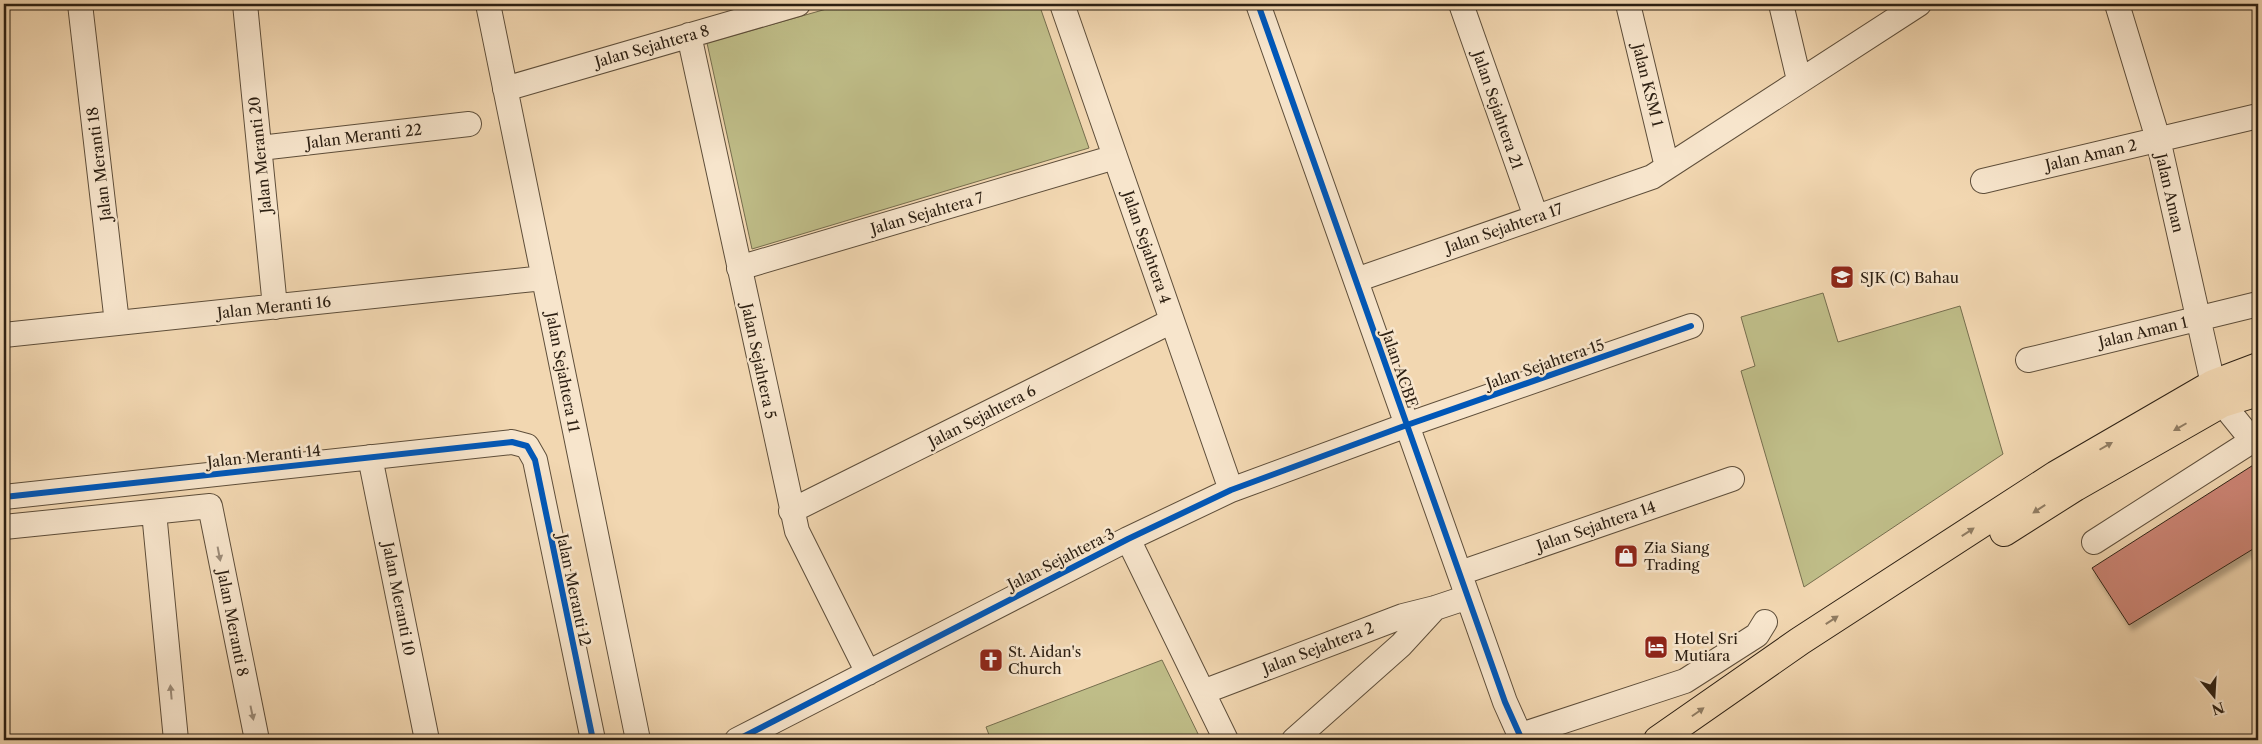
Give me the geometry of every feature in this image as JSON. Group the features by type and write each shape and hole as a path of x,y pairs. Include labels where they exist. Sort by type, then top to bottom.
{"main road":[{"path":"1690,740 1810,655 2075,487 2258,367"},
{"path":"1658,740 1800,641 2048,480 2218,394 2258,392"}],"street":[{"name":"Jalan Meranti 18","path":"80,4 117,323"},
{"name":"Jalan Meranti 20","path":"245,4 275,307"},
{"name":"Jalan Sejahtera 11","path":"488,4 638,740"},
{"name":"Jalan Sejahtera 8","path":"505,89 798,4"},
{"name":"Jalan Sejahtera 4","path":"1062,4 1232,490"},
{"name":"Jalan ACBE","path":"1258,4 1518,739"},
{"name":"Jalan Sejahtera 21","path":"1461,4 1536,217"},
{"name":"Jalan KSM 1","path":"1628,4 1660,172"},
{"path":"1781,4 1799,80"},
{"name":"Jalan Sejahtera 17","path":"1356,280 1660,172 1799,80 1919,4"},
{"name":"Jalan Aman","path":"2117,4 2158,140 2218,394"},
{"name":"Jalan Sejahtera 5","path":"689,36 792,511 805,550 868,673"},
{"name":"Jalan Aman 2","path":"1983,181 2258,116"},
{"name":"Jalan Meranti 22","path":"260,148 469,124"},
{"name":"Jalan Sejahtera 7","path":"739,268 1116,158"},
{"name":"Jalan Meranti 16","path":"4,335 544,278"},
{"name":"Jalan Aman 1","path":"2028,360 2258,304"},
{"name":"Jalan Sejahtera 6","path":"792,511 1172,321"},
{"name":"Jalan Sejahtera 15","path":"1407,425 1691,326"},
{"path":"2094,542 2255,439 2218,394"},
{"name":"Jalan Sejahtera 3","path":"738,740 1128,539 1232,490 1407,425"},
{"name":"Jalan Meranti 14","path":"4,497 512,442 527,446"},
{"name":"Jalan Meranti 12","path":"527,446 535,460 593,740"},
{"name":"Jalan Meranti 10","path":"370,457 428,740"},
{"name":"Jalan Sejahtera 14","path":"1460,574 1732,479"},
{"name":"Jalan Meranti 8","path":"154,512 210,506 257,740"},
{"path":"4,527 154,512 176,740"},
{"path":"1128,539 1226,740"},
{"name":"Jalan Sejahtera 2","path":"1203,692 1403,616 1468,597"},
{"name":"Jalan Sejahtera 2","path":"1294,740 1401,645 1435,608"},
{"path":"1518,739 1685,681 1756,635 1766,622"}],"shaded area":[{"path":"844,4 1039,4 1089,148 752,249 707,43"},
{"path":"1823,293 1838,342 1960,306 2003,454 1804,587 1741,371 1755,366 1741,317"},
{"path":"1162,660 1201,740 991,740 986,727"}],"building":[{"path":"2258,462 2258,546 2129,625 2092,568"}],"cycle path":[{"path":"1258,4 1505,702 1522,740"},
{"path":"737,740 1128,539 1231,490 1407,425 1691,326"},
{"path":"4,497 512,442 527,446 535,460 593,740"}],"place":[{"name":"SJK (C) Bahau","path":"1842,277"},
{"name":"Zia Siang Trading","path":"1626,556"},
{"name":"Hotel Sri Mutiara","path":"1656,647"},
{"name":"St. Aidan's Church","path":"991,660"}]}
